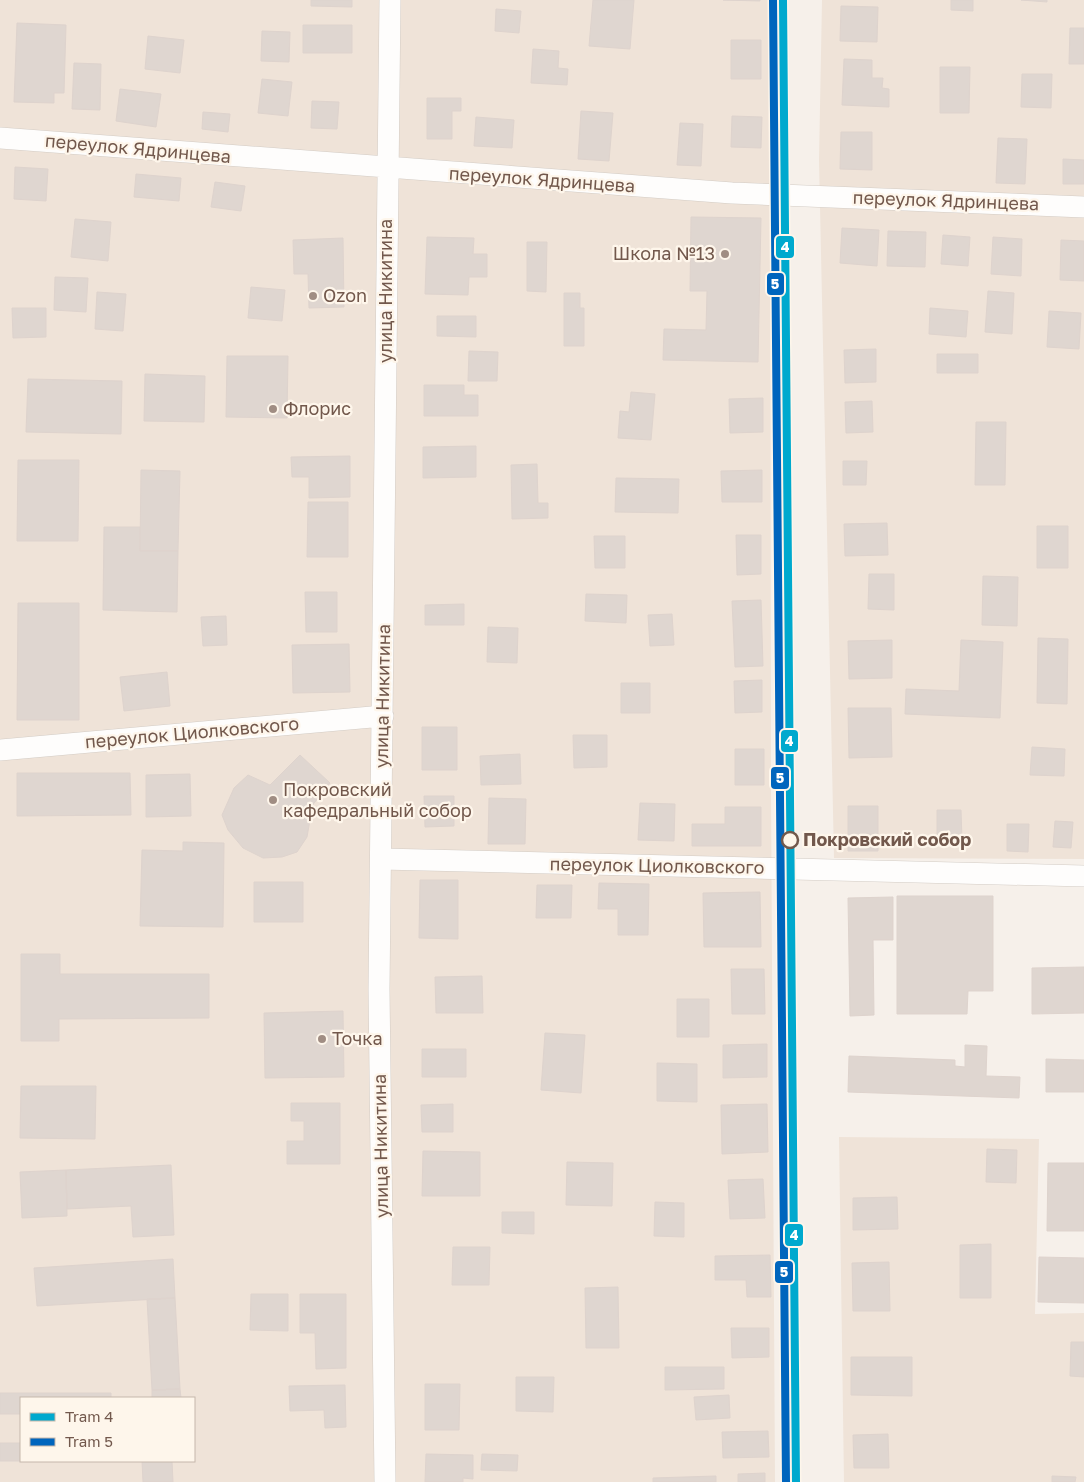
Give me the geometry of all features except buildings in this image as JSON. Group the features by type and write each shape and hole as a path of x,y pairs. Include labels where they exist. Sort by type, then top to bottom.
{"street":[{"name":"улица Никитина","path":"385,1482 379,989 390,0"},
{"name":"переулок Ядринцева","path":"0,138 732,193 1084,207"},
{"name":"переулок Циолковского","path":"0,750 383,716"},
{"name":"переулок Циолковского","path":"381,859 1084,876"}],"shaded area":[{"path":"0,0 770,0 771,790 775,1482 0,1482"},
{"path":"822,0 1084,0 1084,859 834,858 819,160"},
{"path":"839,1137 1039,1139 1035,1314 1084,1313 1084,1482 844,1482"}],"tram line":[{"name":"5","path":"773,0 786,1482"},
{"name":"4","path":"783,0 796,1482"}],"place":[{"name":"Школа №13","path":"725,254"},
{"name":"Ozon","path":"313,296"},
{"name":"Флорис","path":"273,409"},
{"name":"Покровский кафедральный собор","path":"273,800"},
{"name":"Покровский собор","path":"790,840"},
{"name":"Точка","path":"322,1039"}]}
